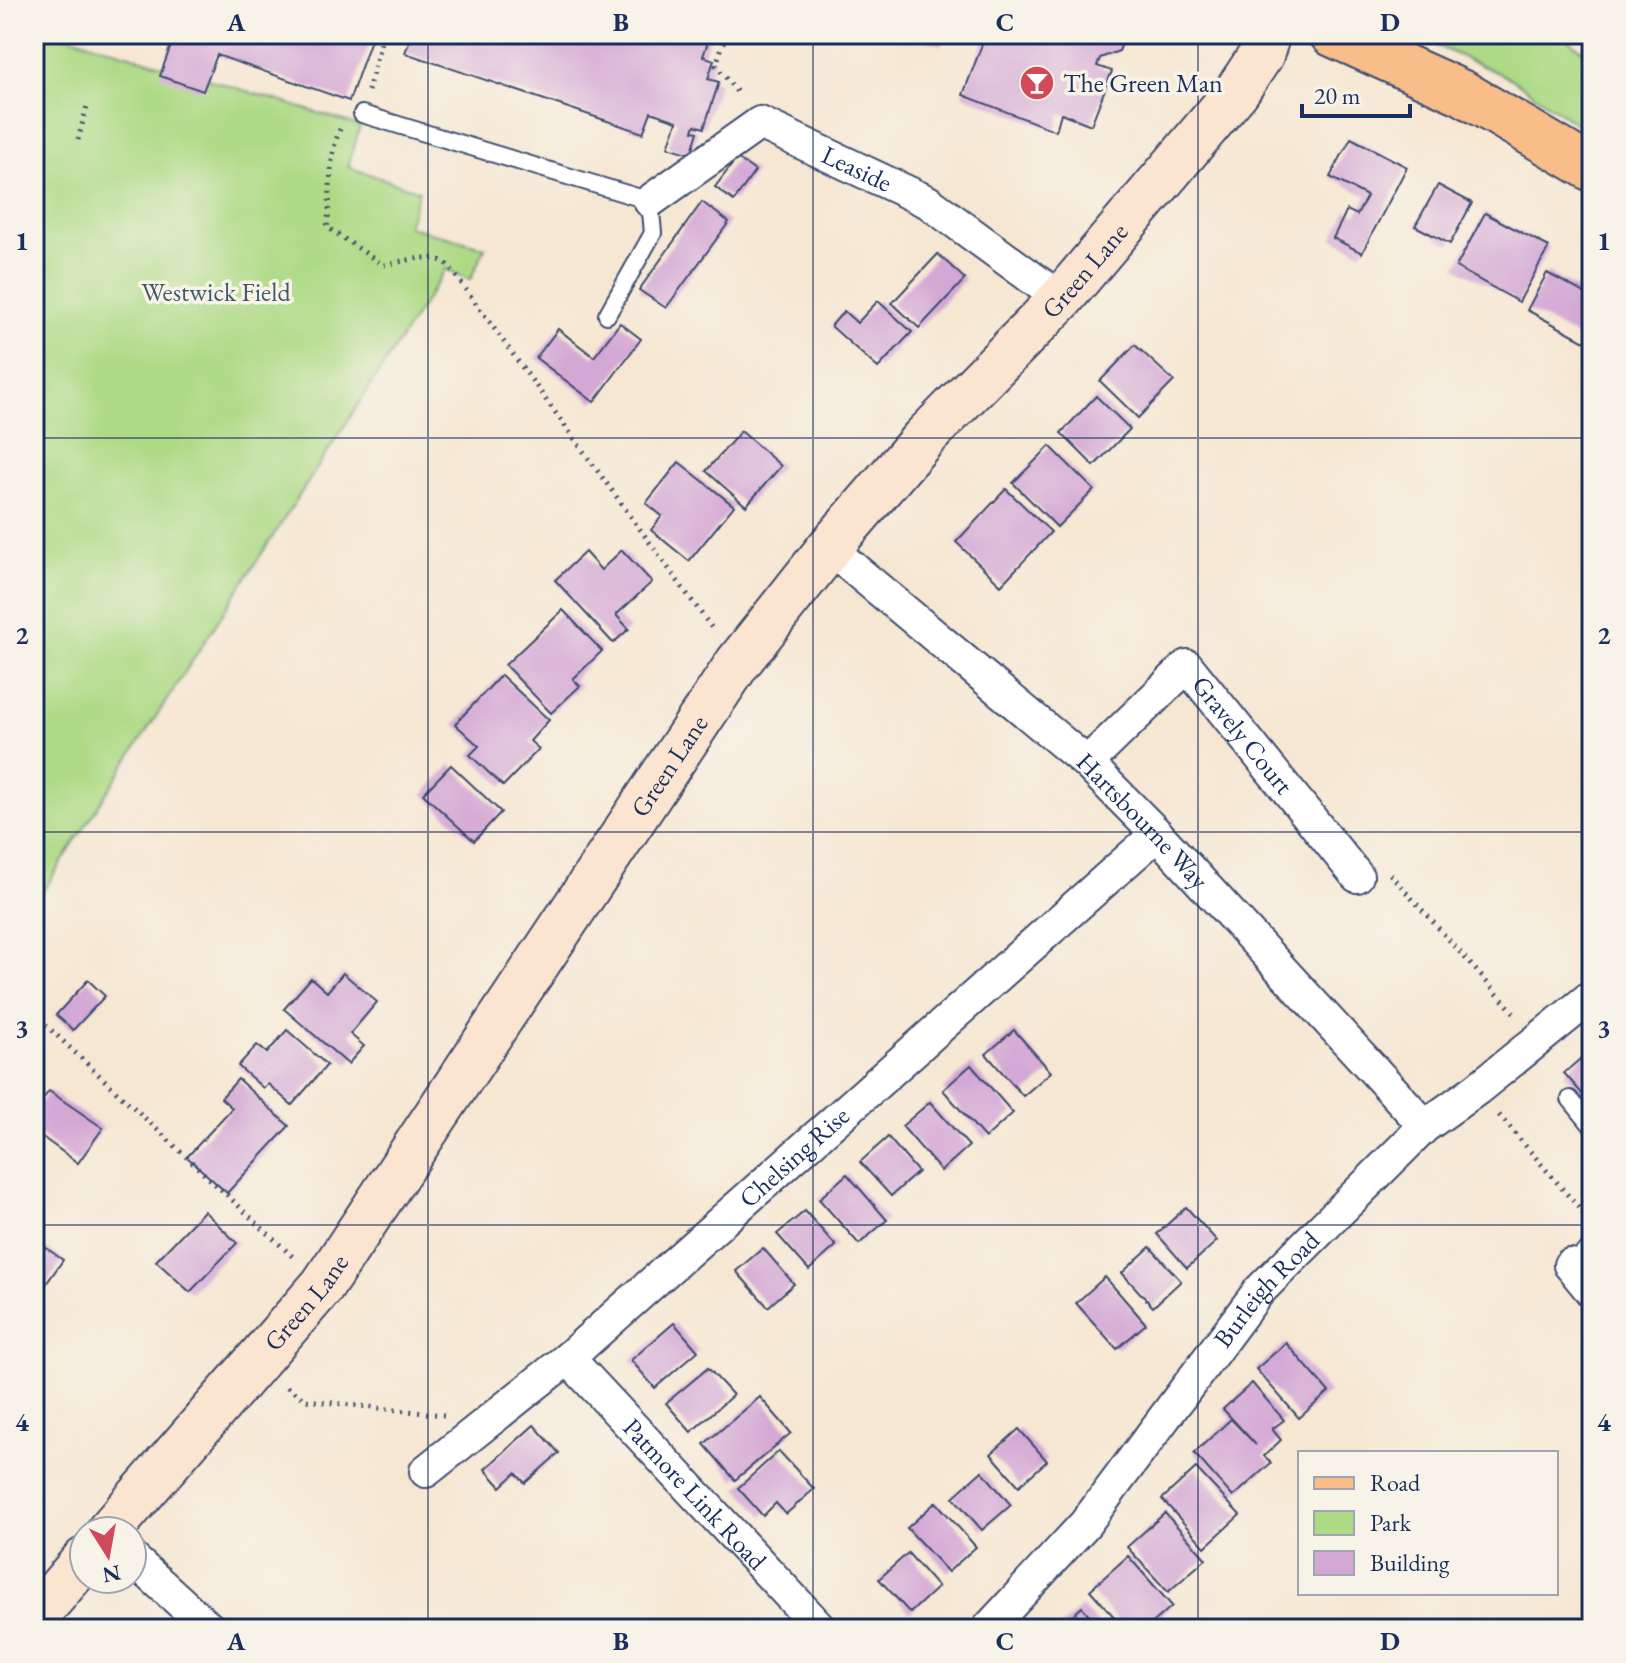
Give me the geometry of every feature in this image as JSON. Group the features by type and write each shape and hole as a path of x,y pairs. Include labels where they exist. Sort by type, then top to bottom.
{"main road":[{"path":"1332,34 1463,93 1592,169"}],"street":[{"name":"Green Lane","path":"123,1515 323,1285 737,664 829,548 923,439 1061,299 1237,91 1261,55 1268,34"},
{"path":"650,201 760,123"},
{"name":"Leaside","path":"760,123 928,202 1061,299"},
{"name":"Hartsbourne Way","path":"829,548 1087,763 1157,834 1425,1126"},
{"name":"Gravely Court","path":"1087,763 1187,666 1357,876"},
{"name":"Chelsing Rise","path":"426,1471 568,1358 1157,834"},
{"name":"Burleigh Road","path":"988,1629 1085,1524 1259,1291 1425,1126 1539,1041 1592,996"},
{"path":"1581,1256 1592,1292"},
{"name":"Patmore Link Road","path":"568,1358 821,1629"},
{"path":"148,1573 210,1629"},
{"path":"34,1619 68,1579"}],"lane":[{"path":"362,114 650,201 653,233 607,315"},
{"path":"1570,1099 1592,1126"}],"path":[{"path":"726,34 716,65 760,123"},
{"path":"78,140 88,102"},
{"path":"327,227 383,265 426,258 441,259 448,265 737,664"},
{"path":"1357,876 1378,860 1539,1041"},
{"path":"34,1014 323,1285"},
{"path":"1477,1089 1592,1223"},
{"path":"255,1364 305,1400 489,1419"}],"green space":[{"name":"Westwick Field","path":"34,34 62,34 360,126 348,167 419,191 408,226 485,248 470,280 446,269 34,905"},
{"path":"1410,34 1560,34 1592,57 1592,135 1512,79"}],"building":[{"path":"175,34 373,34 349,101 217,55 203,91 160,76"},
{"path":"412,34 711,34 703,56 714,60 708,79 719,82 704,128 695,125 693,131 698,132 691,154 668,147 677,121 651,112 643,133 405,53"},
{"path":"911,34 945,34 941,45"},
{"name":"The Green Man","path":"986,34 1126,34 1119,51 1100,58 1097,66 1112,71 1091,125 1061,113 1056,131 963,95"},
{"path":"1351,138 1407,167 1362,253 1333,238 1347,210 1357,215 1367,196 1330,177"},
{"path":"737,158 755,171 734,201 715,187"},
{"path":"1438,185 1472,203 1450,244 1415,226"},
{"path":"702,202 729,222 666,308 639,290"},
{"path":"1485,213 1549,247 1519,302 1456,267"},
{"path":"938,254 965,279 919,328 892,303"},
{"path":"1547,273 1592,297 1592,345 1527,310"},
{"path":"878,301 912,332 878,368 831,326 844,311 857,323"},
{"path":"620,323 641,339 594,402 536,358 558,329 594,357"},
{"path":"1135,345 1174,381 1138,418 1100,381"},
{"path":"1096,396 1130,429 1094,466 1061,433"},
{"path":"741,431 781,466 746,506 706,471"},
{"path":"1050,446 1094,490 1057,527 1013,483"},
{"path":"679,462 734,506 689,561 651,530 662,516 646,503"},
{"path":"1006,489 1051,532 1001,585 956,542"},
{"path":"622,550 652,582 616,615 629,629 613,643 555,580 585,552 601,570"},
{"path":"563,610 602,651 573,679 580,686 551,713 505,665"},
{"path":"501,675 549,720 530,741 539,749 503,786 470,755 479,746 455,724"},
{"path":"451,765 501,812 474,841 423,794"},
{"path":"343,973 377,1002 350,1034 364,1046 348,1064 284,1009 311,978 327,992"},
{"path":"88,980 105,996 73,1030 56,1015"},
{"path":"287,1030 327,1065 292,1105 268,1084 263,1088 238,1066 257,1045 267,1053"},
{"path":"1014,1030 1051,1072 1023,1096 986,1054"},
{"path":"1587,1053 1592,1059 1592,1105 1564,1073"},
{"path":"971,1065 1013,1113 985,1138 943,1090"},
{"path":"238,1079 289,1126 227,1193 187,1157 232,1108 221,1098"},
{"path":"49,1091 103,1128 78,1163 34,1131 34,1111"},
{"path":"930,1102 969,1146 941,1171 902,1126"},
{"path":"888,1137 918,1172 891,1196 860,1162"},
{"path":"847,1174 887,1220 859,1244 819,1199"},
{"path":"1186,1207 1217,1241 1187,1268 1157,1234"},
{"path":"204,1211 237,1243 190,1292 156,1261"},
{"path":"805,1211 836,1246 809,1270 777,1234"},
{"path":"34,1239 63,1260 34,1301"},
{"path":"1150,1247 1181,1281 1153,1307 1122,1273"},
{"path":"763,1248 794,1284 768,1307 736,1271"},
{"path":"1105,1277 1146,1324 1117,1349 1076,1303"},
{"path":"674,1323 698,1351 655,1388 631,1360"},
{"path":"1286,1343 1329,1392 1299,1418 1256,1369"},
{"path":"708,1368 733,1395 691,1432 666,1403"},
{"path":"1252,1383 1284,1420 1272,1429 1281,1440 1264,1456 1271,1463 1233,1497 1194,1453 1231,1419 1256,1445 1223,1409"},
{"path":"760,1397 791,1433 735,1480 704,1444"},
{"path":"534,1425 559,1453 525,1483 516,1473 501,1487 485,1469"},
{"path":"1019,1429 1047,1461 1019,1486 991,1454"},
{"path":"779,1451 814,1489 786,1514 776,1503 763,1516 738,1488"},
{"path":"1196,1468 1240,1515 1205,1547 1162,1499"},
{"path":"982,1471 1011,1505 982,1530 953,1497"},
{"path":"936,1502 976,1547 948,1572 907,1528"},
{"path":"1165,1513 1206,1559 1168,1592 1127,1547"},
{"path":"908,1553 938,1587 910,1613 879,1579"},
{"path":"1128,1556 1172,1606 1146,1629 1125,1629 1090,1590"},
{"path":"1082,1607 1102,1629 1058,1629"}],"place":[{"name":"The Green Man","path":"1037,83"}]}
